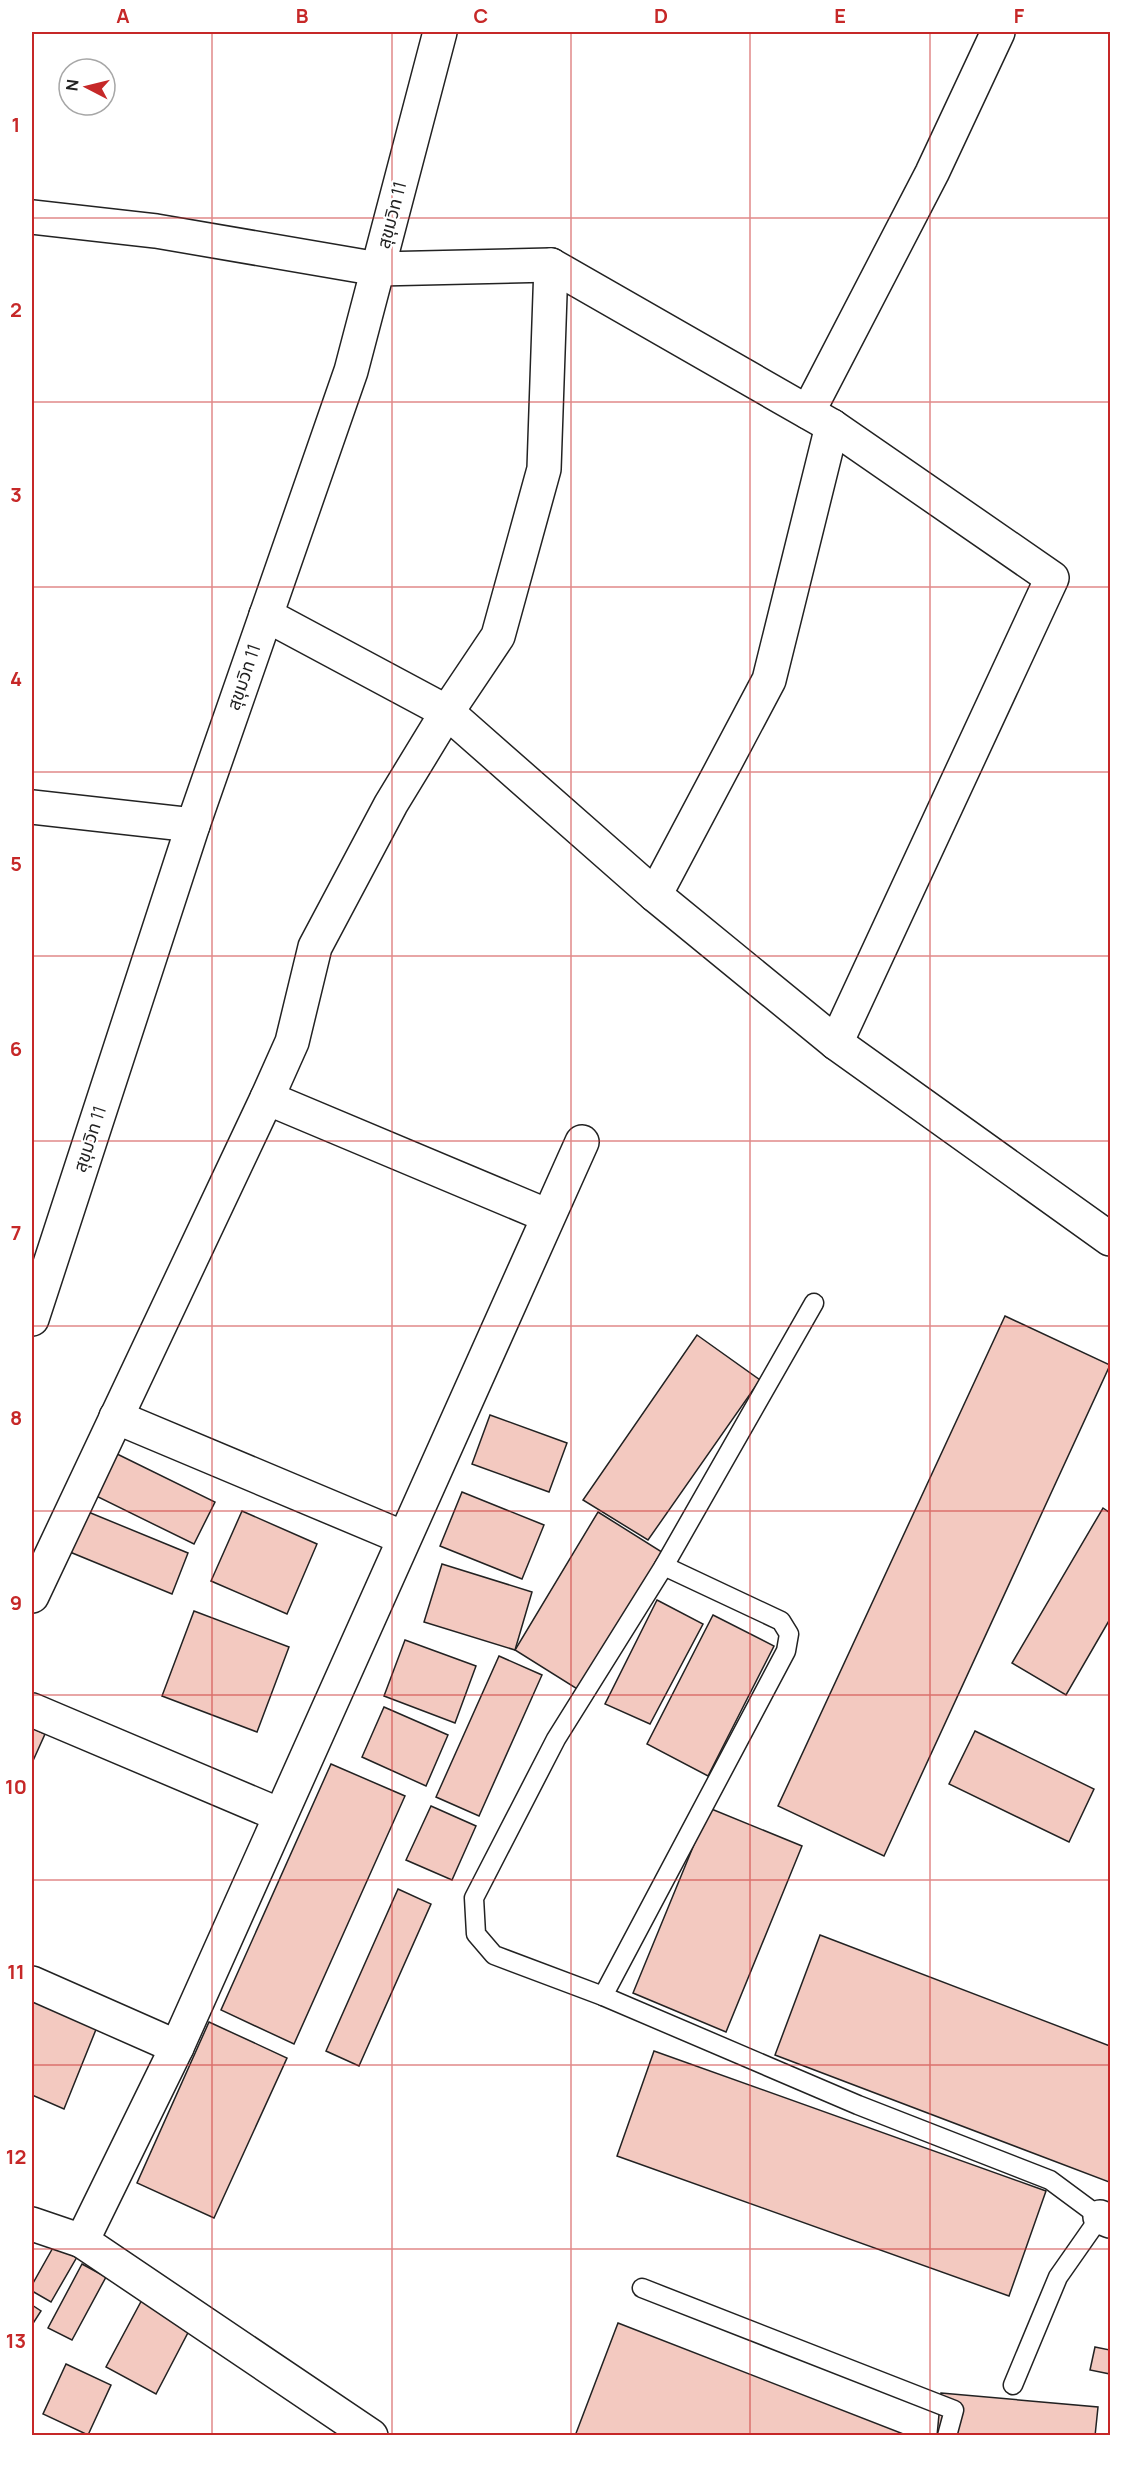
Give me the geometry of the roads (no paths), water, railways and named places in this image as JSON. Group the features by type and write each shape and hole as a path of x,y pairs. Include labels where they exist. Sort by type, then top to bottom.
{"street":[{"name":"สุขุมวิท 11","path":"32,1319 193,825 351,371 440,32"},
{"path":"655,896 769,680 820,419 998,32"},
{"path":"32,217 156,231 378,269 552,265 820,419 1052,578 836,1043"},
{"path":"32,1596 292,1042 315,947 392,804 447,712 498,636 544,469 552,265"},
{"path":"266,615 447,712 655,896 836,1043 1110,1239"},
{"path":"32,807 193,825"},
{"path":"267,1098 548,1216"},
{"path":"82,2241 177,2047 582,1142"},
{"path":"116,1417 404,1538"},
{"path":"32,1710 280,1815"},
{"path":"32,1983 177,2047"},
{"path":"32,2224 82,2241 371,2436"}],"lane":[{"path":"814,1303 664,1566 556,1739 474,1898 476,1934 494,1955 603,1996 858,2105 1050,2180 1105,2219 1058,2277 1013,2385"},
{"path":"603,1996 786,1651 789,1634 781,1621 664,1566"},
{"path":"642,2288 954,2410 947,2436"}]}
